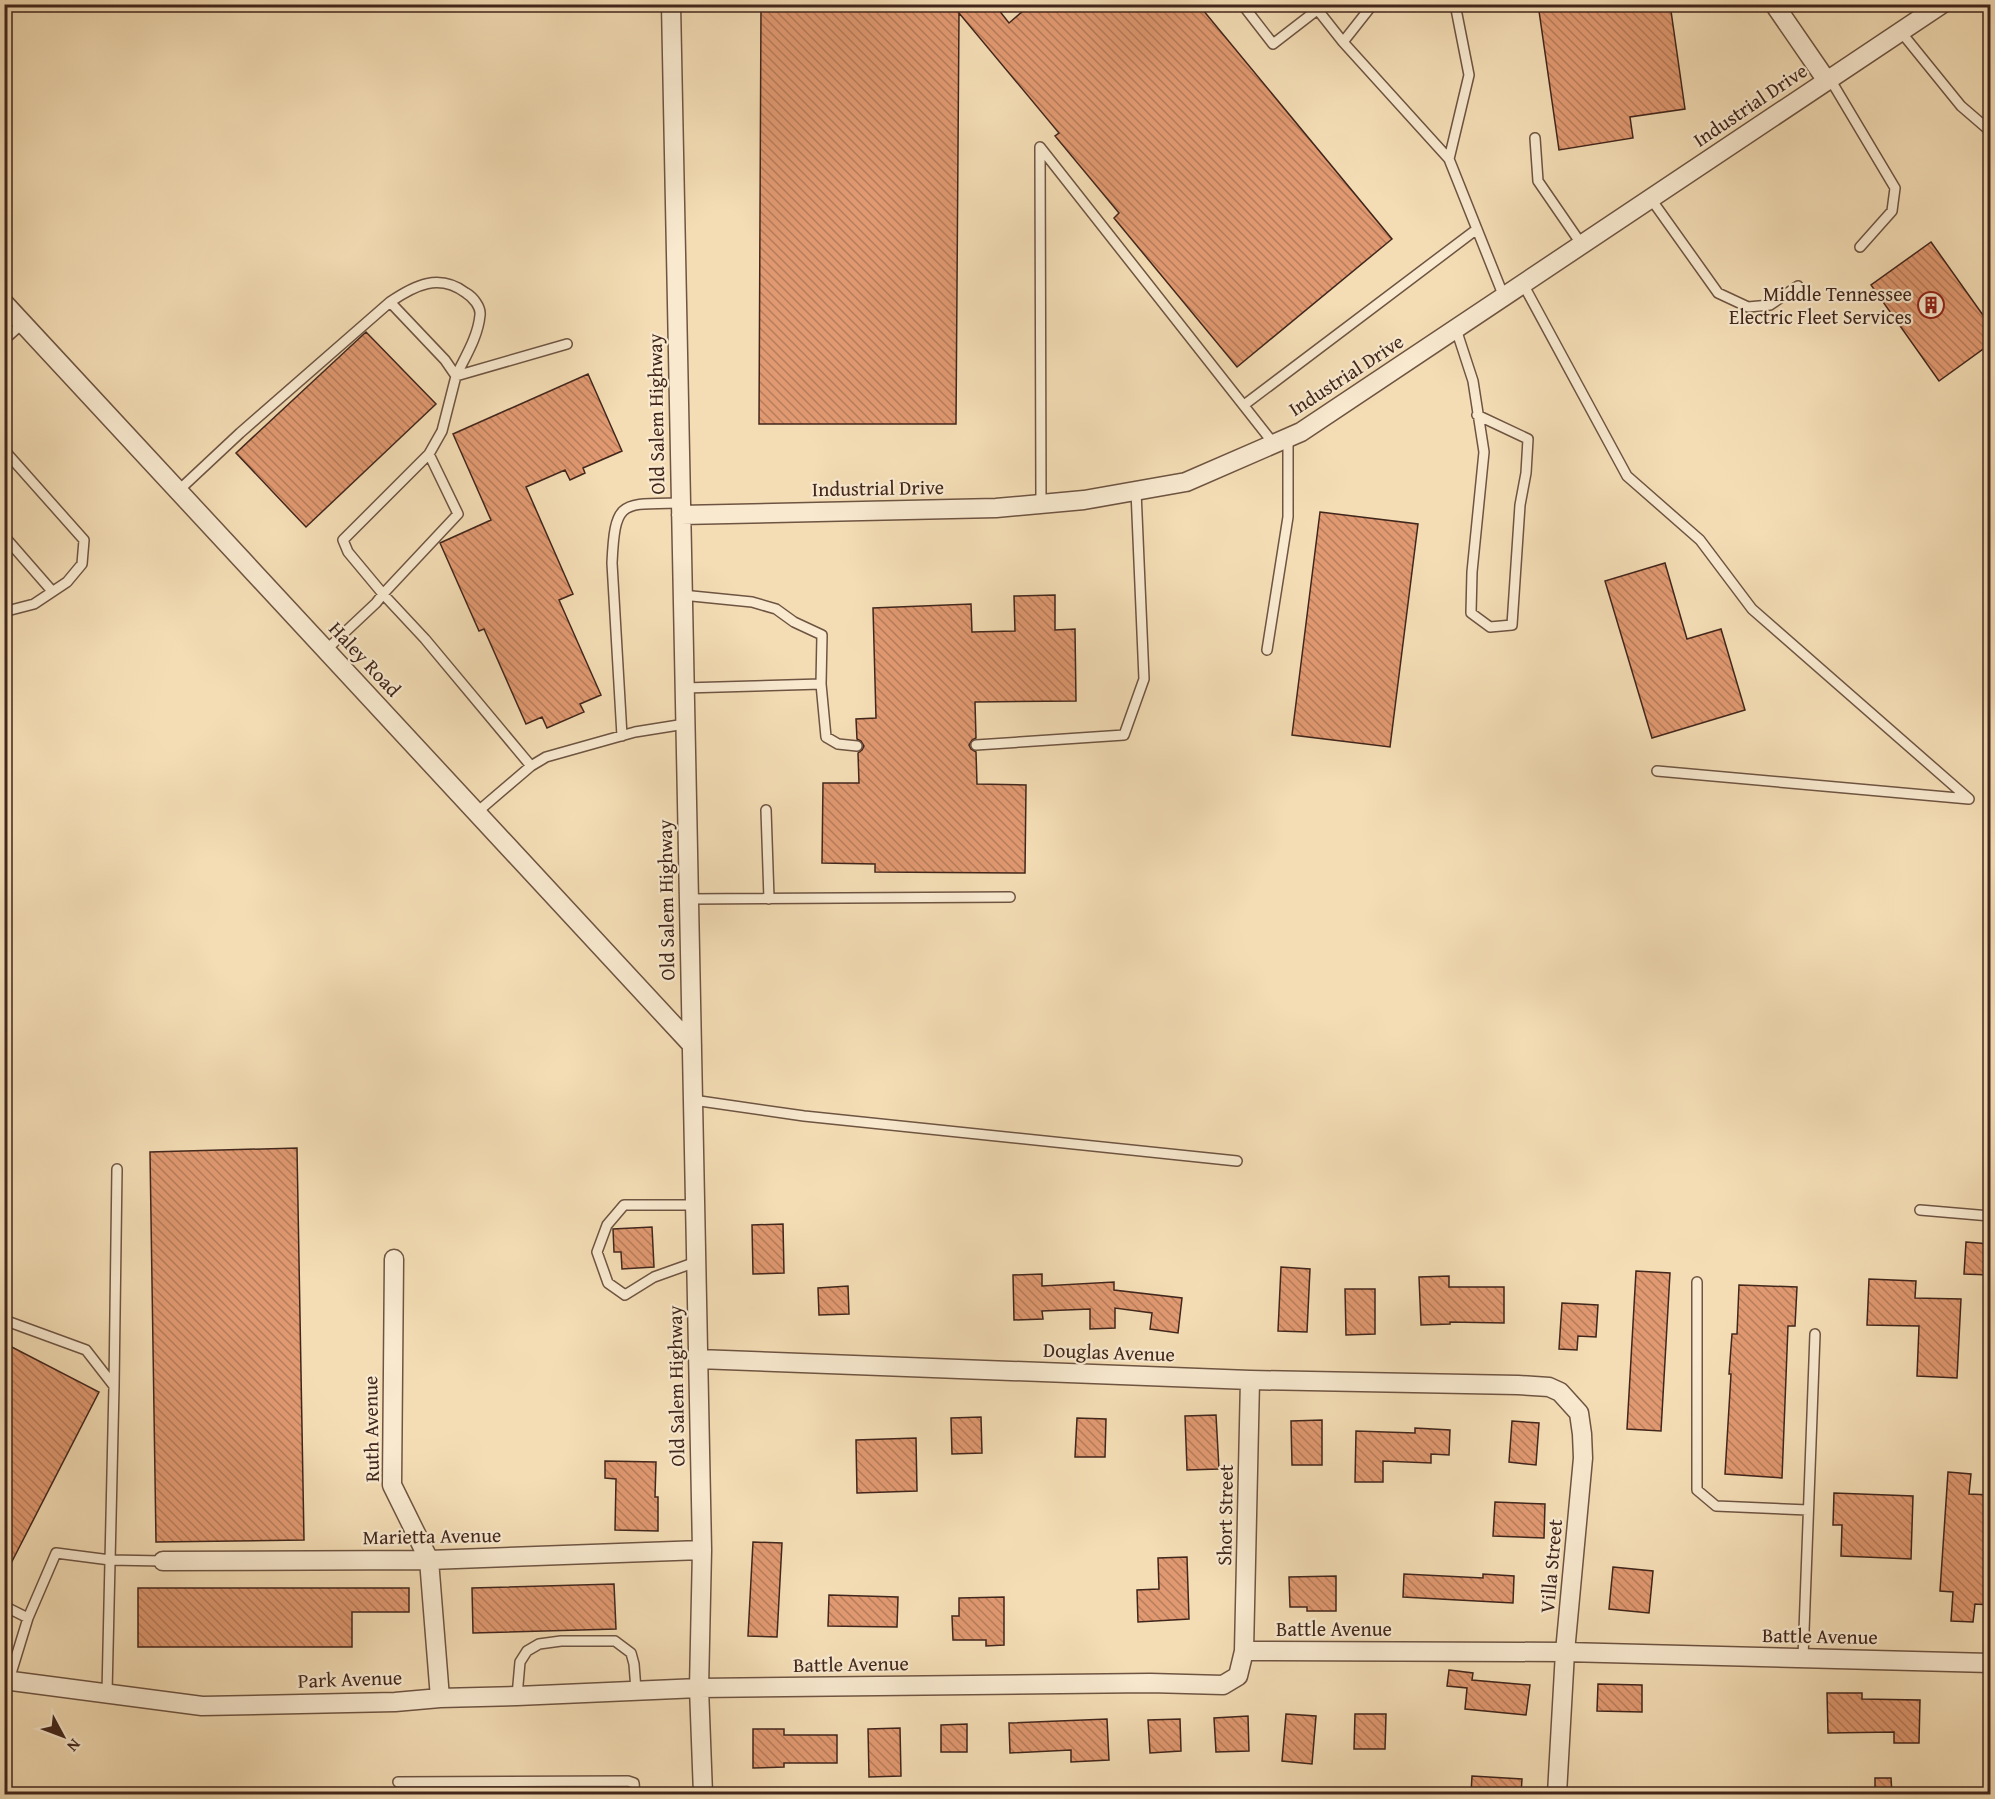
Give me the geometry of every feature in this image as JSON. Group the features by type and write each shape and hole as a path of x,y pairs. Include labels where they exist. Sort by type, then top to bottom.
{"street":[{"name":"Old Salem Highway","path":"671,4 702,1550 699,1688 703,1794"},
{"path":"1774,4 1828,80"},
{"name":"Industrial Drive","path":"680,509 996,508 1084,500 1186,482 1301,432 1942,4"},
{"name":"Haley Road","path":"4,303 692,1045"},
{"name":"Ruth Avenue","path":"394,1258 392,1485 429,1560 440,1698"},
{"name":"Douglas Avenue","path":"698,1359 1250,1380 1518,1385"},
{"name":"Short Street","path":"1244,1651 1250,1380"},
{"name":"Villa Street","path":"1518,1385 1549,1387 1560,1392 1579,1413 1583,1458 1565,1653 1557,1794"},
{"name":"Marietta Avenue","path":"163,1561 429,1560 702,1550"},
{"name":"Battle Avenue","path":"699,1688 1150,1683 1222,1685 1238,1676 1244,1651 1565,1653 1990,1663"},
{"name":"Park Avenue","path":"7,1680 202,1706 395,1702 440,1698 699,1688"}],"lane":[{"path":"1242,4 1273,44 1315,7 1343,42 1449,159 1504,297"},
{"path":"1343,42 1373,4"},
{"path":"1449,159 1469,75 1455,4"},
{"path":"1901,32 1961,105 1990,131"},
{"path":"1828,80 1895,188 1892,210 1860,247"},
{"path":"1535,138 1538,181 1582,245"},
{"path":"1041,504 1040,147 1244,405 1281,441 1288,517 1267,650"},
{"path":"1651,199 1718,293 1748,307 1770,305 1798,286"},
{"path":"1244,405 1477,230"},
{"path":"178,491 240,433 390,302 407,290 436,281 456,285 473,297 481,313 476,335 456,376 442,431 429,454 343,540 348,552 425,639 531,766"},
{"path":"1523,284 1627,476 1700,540 1752,609 1969,799 1657,771"},
{"path":"390,302 456,376"},
{"path":"4,340 23,323"},
{"path":"1456,329 1473,381 1477,415 1484,452 1472,572 1472,613 1490,627 1512,625 1520,505 1526,473 1528,439 1477,415"},
{"path":"456,376 567,344"},
{"path":"4,450 84,540 82,564 67,582 34,604 7,611 4,609"},
{"path":"326,650 376,603 458,514 429,454"},
{"path":"976,745 1124,735 1144,679 1136,491"},
{"path":"622,736 612,563 613,536 622,510 628,506 640,503 680,509"},
{"path":"4,536 52,591"},
{"path":"682,595 752,602 776,609 794,622 822,635 821,684 826,737 838,744 857,746"},
{"path":"684,688 821,684"},
{"path":"476,813 531,766 546,757 622,736 685,724"},
{"path":"766,810 769,898"},
{"path":"689,899 1010,897"},
{"path":"693,1100 804,1116 1237,1161"},
{"path":"107,1693 117,1169"},
{"path":"695,1205 624,1205 607,1225 597,1252 608,1283 625,1295 654,1277 696,1262"},
{"path":"1920,1210 1990,1216"},
{"path":"1697,1282 1697,1490 1716,1506 1808,1510"},
{"path":"4,1320 87,1350 114,1386"},
{"path":"1803,1658 1815,1334"},
{"path":"7,1680 28,1617 56,1553 110,1560 163,1561"},
{"path":"4,1606 28,1617"},
{"path":"517,1696 520,1662 528,1651 539,1644 561,1641 615,1641 631,1653 636,1690"},
{"path":"398,1782 628,1781 634,1783 635,1794"}],"building":[{"path":"761,4 953,4 953,9 998,9 1009,23 1031,4 1198,4 1392,239 1237,367 1114,218 1119,213 1055,136 1059,133 959,13 956,424 759,424"},
{"path":"1538,4 1670,4 1685,109 1630,117 1633,138 1559,150"},
{"name":"Middle Tennessee Electric Fleet Services","path":"1931,242 1990,325 1990,344 1939,381 1871,285"},
{"path":"366,332 436,404 306,527 236,453"},
{"path":"588,374 622,451 583,468 585,473 570,480 565,470 526,487 573,594 559,600 601,695 580,704 584,712 547,728 542,717 526,724 484,629 479,631 440,543 491,520 453,434"},
{"path":"1320,512 1418,524 1390,747 1292,735"},
{"path":"1665,563 1687,639 1721,629 1745,710 1652,738 1605,581"},
{"path":"1055,595 1055,630 1075,629 1076,701 975,702 976,738 969,745 976,752 977,784 1026,785 1025,873 875,872 875,864 822,863 823,783 859,783 858,753 864,746 857,739 856,719 876,718 873,608 971,604 972,632 1015,631 1014,596"},
{"path":"297,1148 304,1540 156,1542 150,1152"},
{"path":"783,1224 784,1273 753,1274 752,1225"},
{"path":"652,1227 654,1267 622,1269 621,1252 614,1252 613,1229"},
{"path":"1966,1242 1990,1244 1990,1275 1964,1274"},
{"path":"1281,1267 1310,1269 1307,1332 1278,1331"},
{"path":"1636,1271 1670,1273 1661,1431 1627,1429"},
{"path":"1042,1274 1042,1286 1114,1282 1114,1290 1182,1298 1178,1333 1150,1329 1152,1313 1115,1308 1115,1328 1090,1329 1090,1309 1042,1311 1043,1319 1014,1320 1013,1275"},
{"path":"1449,1276 1449,1287 1504,1287 1504,1323 1450,1322 1450,1324 1421,1325 1419,1277"},
{"path":"1869,1279 1916,1281 1915,1298 1961,1299 1957,1378 1917,1376 1919,1326 1867,1325"},
{"path":"1739,1285 1797,1287 1795,1326 1788,1326 1782,1478 1725,1474 1731,1374 1729,1374 1732,1334 1737,1334"},
{"path":"848,1286 849,1314 819,1315 818,1288"},
{"path":"1345,1289 1375,1289 1375,1334 1346,1335"},
{"path":"1562,1303 1598,1305 1596,1337 1578,1336 1577,1350 1559,1349"},
{"path":"4,1343 99,1392 4,1577"},
{"path":"1216,1415 1219,1469 1187,1470 1185,1416"},
{"path":"981,1417 982,1453 952,1454 951,1418"},
{"path":"1077,1418 1106,1419 1105,1457 1075,1457"},
{"path":"1322,1420 1322,1465 1292,1465 1291,1421"},
{"path":"1512,1421 1539,1423 1536,1465 1509,1462"},
{"path":"1415,1428 1450,1430 1449,1455 1431,1454 1431,1463 1383,1461 1383,1482 1355,1482 1356,1431 1415,1433"},
{"path":"916,1438 917,1491 857,1493 856,1440"},
{"path":"605,1461 656,1462 655,1497 658,1497 658,1531 615,1530 616,1479 605,1478"},
{"path":"1948,1472 1971,1474 1969,1494 1990,1495 1985,1571 1990,1571 1990,1605 1975,1604 1973,1622 1951,1621 1953,1592 1940,1591"},
{"path":"1834,1493 1913,1496 1911,1559 1841,1556 1842,1525 1833,1525"},
{"path":"1495,1502 1545,1504 1544,1538 1493,1536"},
{"path":"753,1542 782,1543 777,1637 748,1636"},
{"path":"1187,1557 1189,1619 1138,1622 1137,1590 1159,1589 1158,1558"},
{"path":"1613,1567 1653,1571 1649,1613 1609,1609"},
{"path":"1404,1574 1483,1578 1483,1574 1514,1576 1513,1603 1403,1597"},
{"path":"1336,1576 1336,1611 1307,1611 1307,1607 1290,1607 1289,1577"},
{"path":"614,1584 616,1629 473,1633 472,1588"},
{"path":"138,1588 409,1588 409,1612 352,1612 352,1647 138,1647"},
{"path":"829,1595 898,1597 897,1627 828,1626"},
{"path":"1004,1597 1004,1645 986,1646 986,1640 953,1640 952,1616 959,1616 959,1598"},
{"path":"1449,1670 1473,1673 1472,1680 1530,1685 1526,1715 1465,1709 1467,1688 1447,1686"},
{"path":"1598,1684 1642,1685 1642,1712 1597,1711"},
{"path":"1827,1693 1862,1693 1862,1699 1920,1700 1919,1743 1894,1743 1894,1732 1828,1733"},
{"path":"1286,1714 1316,1716 1312,1764 1282,1761"},
{"path":"1355,1714 1386,1714 1385,1749 1354,1749"},
{"path":"1248,1716 1249,1751 1216,1752 1214,1718"},
{"path":"1107,1719 1109,1760 1071,1762 1071,1750 1010,1753 1009,1723"},
{"path":"1180,1719 1181,1751 1150,1753 1148,1720"},
{"path":"967,1724 967,1752 941,1752 941,1725"},
{"path":"900,1728 901,1776 869,1777 868,1729"},
{"path":"753,1729 784,1729 784,1735 837,1735 837,1763 784,1763 784,1767 753,1768"},
{"path":"1472,1776 1522,1779 1521,1794 1471,1794"},
{"path":"1875,1778 1891,1778 1892,1794 1875,1794"}],"place":[{"name":"Middle Tennessee Electric Fleet Services","path":"1931,305"}]}
